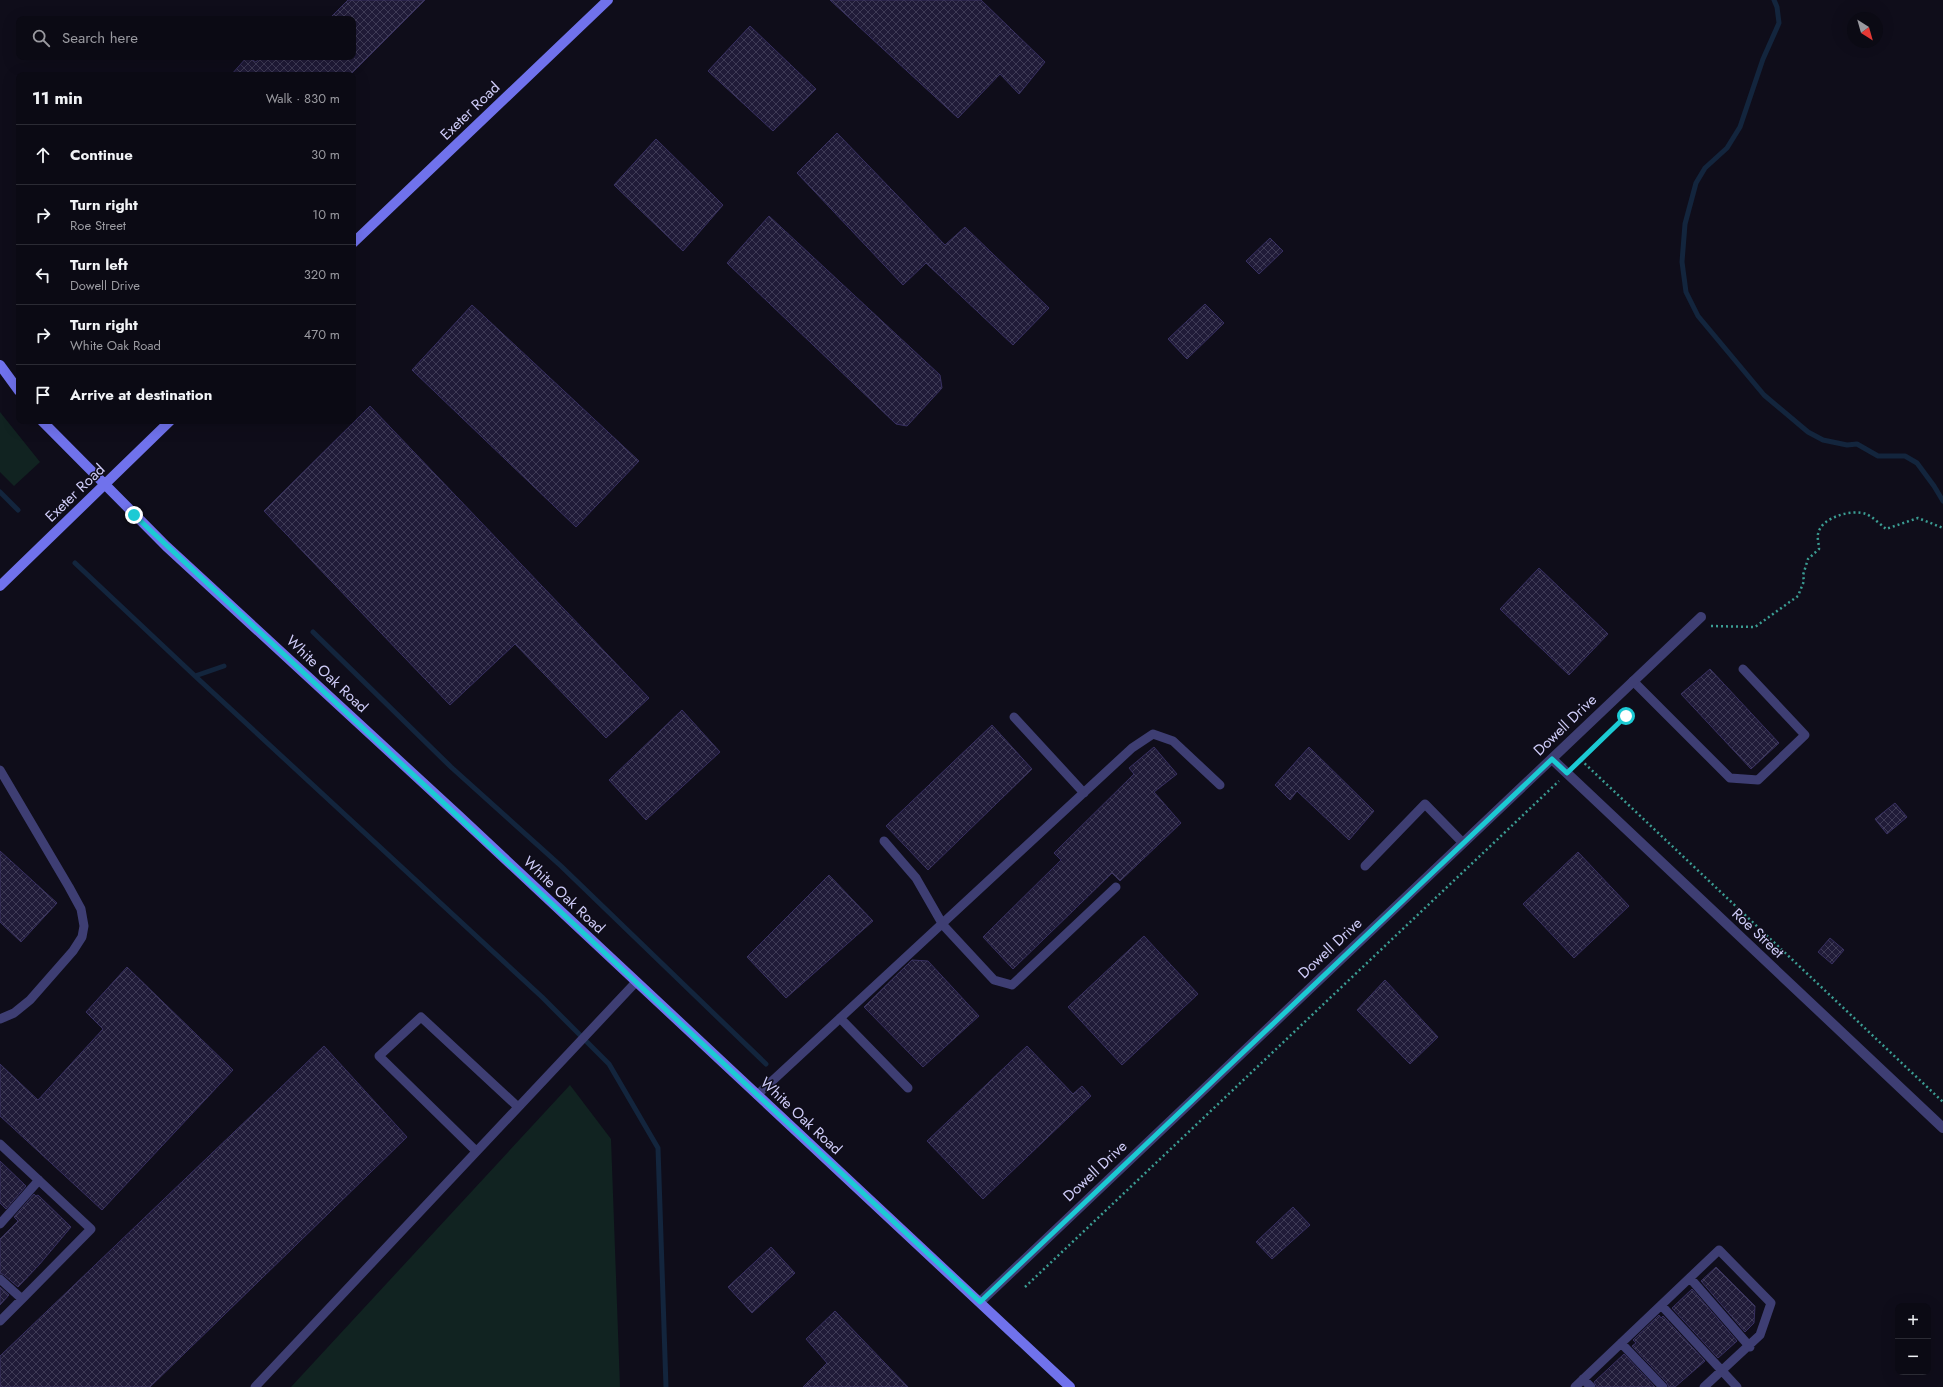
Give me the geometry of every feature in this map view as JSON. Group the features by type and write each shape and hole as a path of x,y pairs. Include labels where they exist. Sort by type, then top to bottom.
{"street":[{"name":"Exeter Road","path":"356,240 608,0"},
{"path":"0,365 16,387"},
{"name":"White Oak Road","path":"45,424 166,546 1070,1387"},
{"name":"Exeter Road","path":"0,586 105,486 167,424"},
{"name":"Dowell Drive","path":"980,1302 1701,617"},
{"name":"Roe Street","path":"1552,759 1943,1128"}],"lane":[{"path":"1634,681 1730,778 1758,780 1805,735 1743,669"},
{"path":"1014,717 1084,793"},
{"path":"757,1095 943,925 1132,748 1153,734 1173,741 1220,785"},
{"path":"0,770 81,909 84,926 82,937 74,951 30,1000 14,1014 0,1019"},
{"path":"1365,866 1425,804 1463,843"},
{"path":"884,841 916,878 943,925 994,980 1012,985 1116,887"},
{"path":"255,1387 636,982"},
{"path":"476,1152 379,1056 421,1017 518,1107"},
{"path":"840,1018 908,1088"},
{"path":"0,1144 91,1229 0,1321"},
{"path":"2,1218 39,1180"},
{"path":"1575,1387 1720,1250 1771,1303 1760,1335 1750,1347 1704,1387"},
{"path":"1690,1278 1750,1347"},
{"path":"0,1279 22,1299"},
{"path":"1661,1305 1737,1387"},
{"path":"1621,1343 1663,1387"},
{"path":"1583,1379 1591,1387"}],"path":[{"path":"1692,626 1755,627 1798,596 1804,581 1802,575 1808,559 1819,549 1818,533 1824,523 1840,515 1856,512 1867,515 1886,528 1918,518 1943,528"},
{"path":"1025,1287 1626,716"},
{"path":"1581,760 1943,1102"}],"green space":[{"path":"0,412 40,462 14,486 0,472"},
{"path":"570,1085 611,1139 620,1387 291,1387"}],"building":[{"path":"348,0 425,0 353,72 234,72 244,60 252,60 256,62 258,60 356,60 356,16 332,16"},
{"path":"830,0 981,0 1045,62 1019,94 1000,74 958,118"},
{"path":"750,26 816,89 773,131 708,71"},
{"path":"837,133 945,245 965,227 1049,308 1013,345 926,263 903,285 797,173"},
{"path":"656,139 723,205 683,251 614,185"},
{"path":"769,216 940,375 942,388 907,426 896,424 727,263"},
{"path":"1270,238 1283,251 1259,274 1246,261"},
{"path":"1205,304 1224,323 1187,359 1168,339"},
{"path":"472,305 639,461 576,527 412,370"},
{"path":"370,406 649,698 606,738 515,644 450,705 264,511 352,424 356,424 356,420"},
{"path":"1539,568 1608,634 1569,675 1500,609"},
{"path":"1710,669 1779,743 1751,769 1681,694"},
{"path":"682,710 720,752 646,820 609,780"},
{"path":"992,725 1032,769 928,870 886,826"},
{"path":"1154,747 1177,774 1154,792 1181,823 1120,881 1112,873 1013,969 983,937 1061,860 1054,853 1134,774 1129,768"},
{"path":"1309,747 1374,811 1349,840 1297,791 1290,800 1275,785"},
{"path":"1895,803 1907,817 1887,834 1875,819"},
{"path":"0,851 57,903 21,942 0,922"},
{"path":"1578,852 1629,906 1574,958 1523,904"},
{"path":"829,875 873,921 786,998 747,957"},
{"path":"1144,936 1198,994 1122,1065 1068,1007"},
{"path":"1830,938 1844,950 1832,964 1818,952"},
{"path":"912,960 928,961 979,1016 923,1067 864,1007"},
{"path":"127,967 233,1070 102,1210 0,1116 0,1064 38,1100 103,1029 86,1012"},
{"path":"1385,980 1438,1037 1410,1064 1357,1010"},
{"path":"324,1046 407,1137 150,1387 0,1387 0,1356"},
{"path":"1027,1046 1073,1094 1082,1086 1091,1096 983,1199 927,1141"},
{"path":"0,1161 26,1186 6,1209 0,1203"},
{"path":"34,1194 36,1196 38,1195 71,1227 18,1287 0,1273 0,1239 18,1221 14,1217"},
{"path":"1293,1207 1310,1225 1272,1259 1256,1242"},
{"path":"771,1247 795,1273 752,1313 728,1287"},
{"path":"1716,1267 1755,1306 1754,1323 1745,1332 1701,1281"},
{"path":"0,1287 9,1295 0,1305"},
{"path":"1692,1289 1737,1341 1718,1358 1672,1308"},
{"path":"835,1311 908,1387 803,1387 827,1363 806,1339"},
{"path":"1659,1315 1661,1318 1663,1316 1705,1361 1675,1387 1669,1387 1632,1346 1636,1343 1633,1340"},
{"path":"1624,1354 1655,1387 1597,1387 1594,1382"}],"waterway":[{"path":"1774,0 1777,7 1779,23 1763,59 1740,127 1727,148 1705,168 1696,183 1685,224 1682,262 1686,292 1698,316 1764,395 1808,432 1823,440 1847,445 1857,444 1878,456 1905,456 1917,463 1943,501"},
{"path":"0,492 18,510"},
{"path":"75,563 542,997 609,1064 658,1148 666,1387"},
{"path":"313,632 451,767 561,866 766,1064"},
{"path":"195,676 224,666"}],"route":[{"path":"134,515 980,1302 1552,759 1567,773 1626,716"}]}
